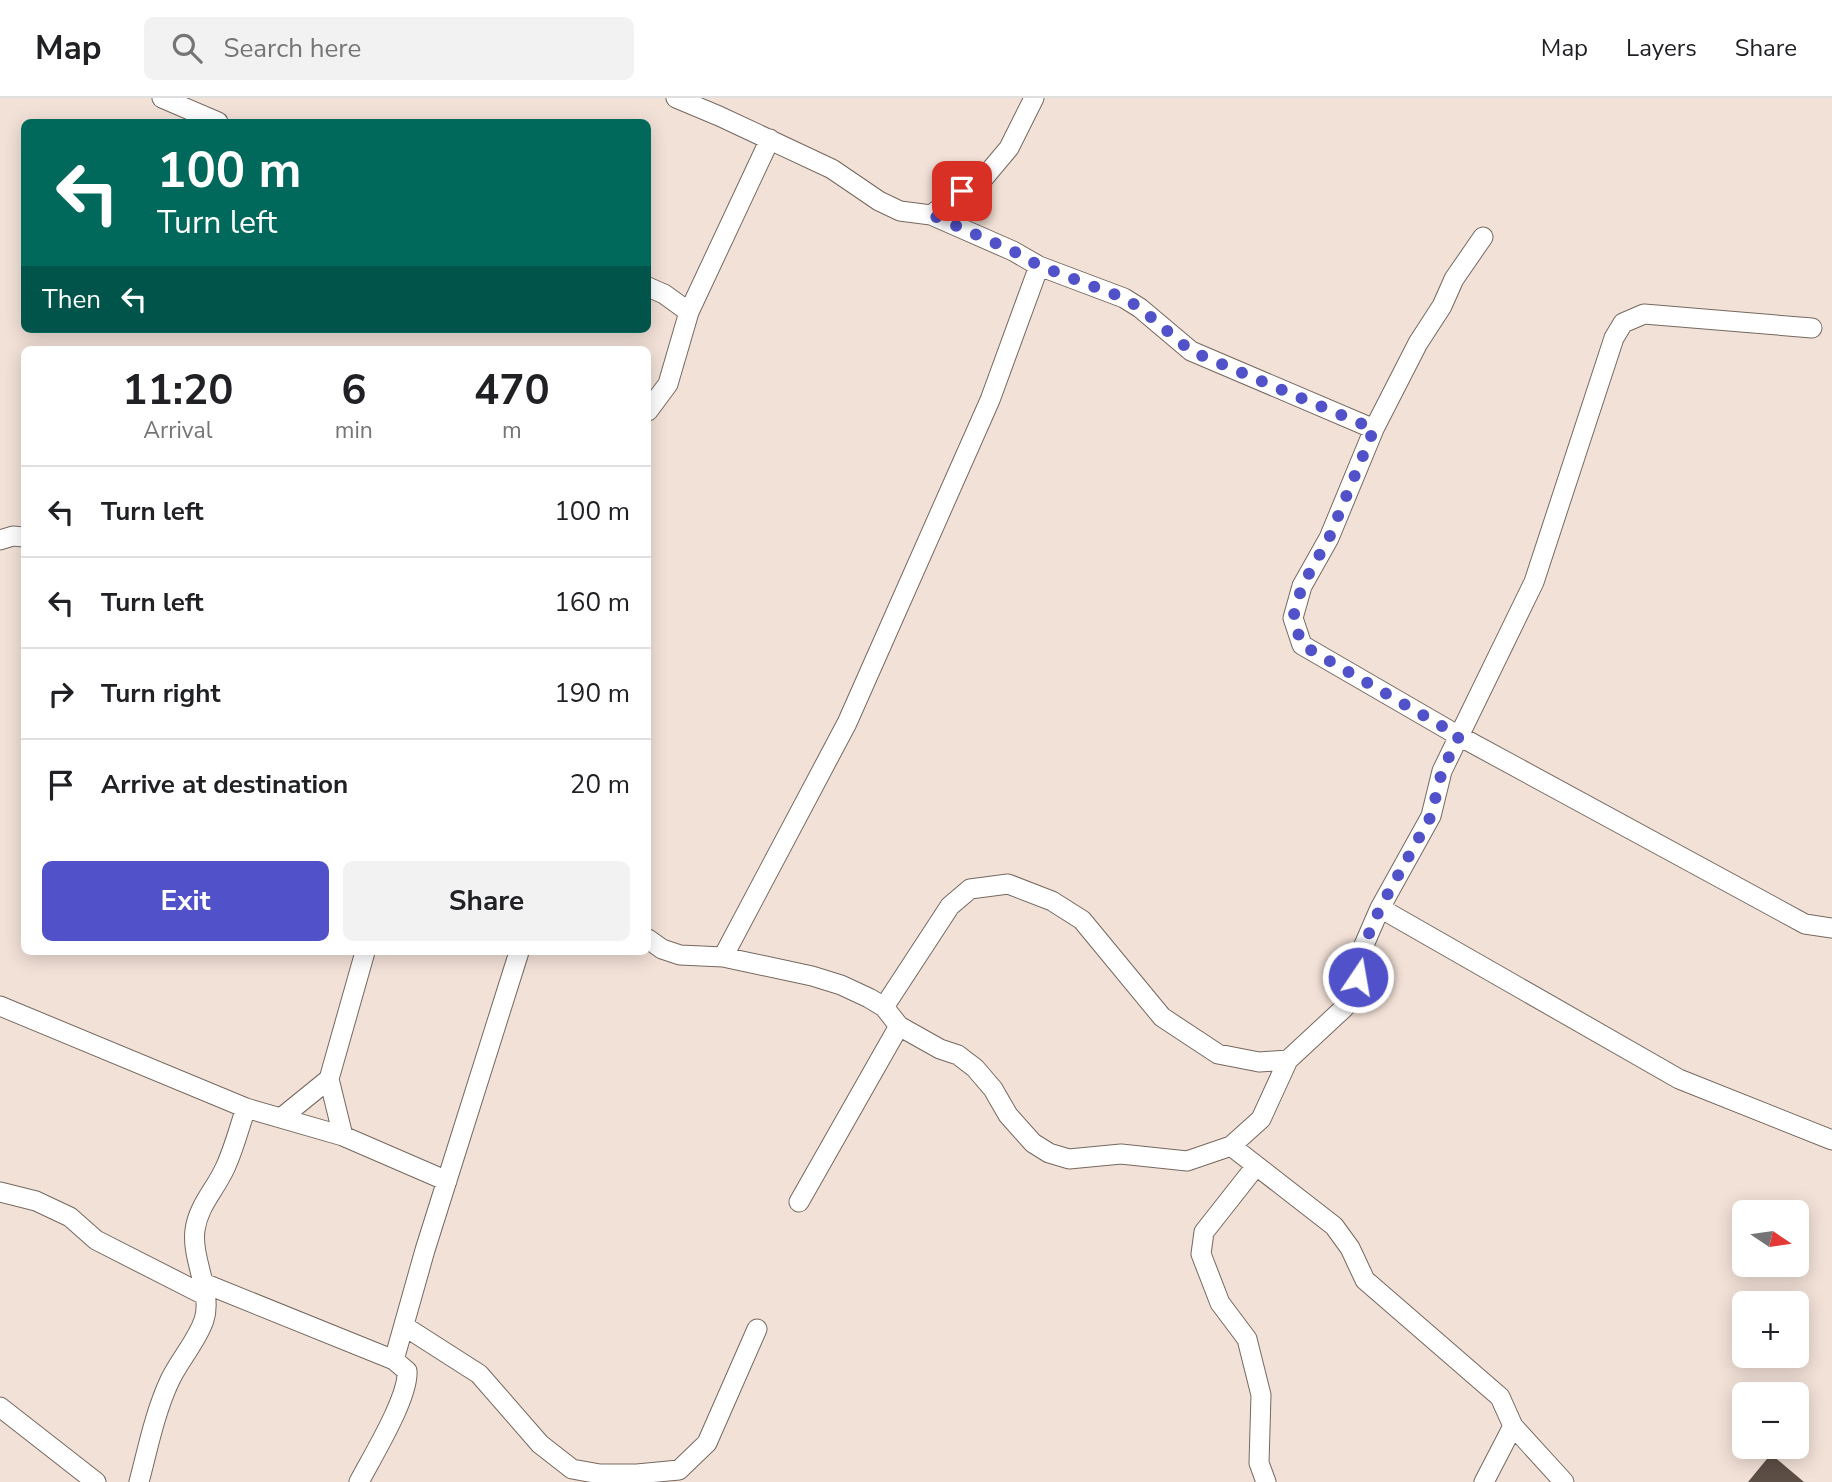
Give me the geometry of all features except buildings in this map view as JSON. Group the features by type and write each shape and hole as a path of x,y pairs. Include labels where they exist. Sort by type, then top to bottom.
{"street":[{"path":"162,98 211,119"},
{"path":"676,98 832,169 879,201 900,211 932,215 1040,266 1124,298 1191,351 1374,429"},
{"path":"932,215 983,178 1009,148 1034,98"},
{"path":"651,407 667,384 690,312 770,139"},
{"path":"1483,237 1454,279 1442,306 1418,343 1374,429 1329,538 1302,586 1293,618 1302,645 1459,736 1805,924 1832,928"},
{"path":"723,957 847,723 990,400 1040,266"},
{"path":"651,288 690,312"},
{"path":"651,941 662,949 680,955 723,957 812,976 841,985 884,1007 899,1026 940,1049 958,1055 975,1068 993,1088 1008,1115 1033,1143 1049,1153 1069,1159 1121,1154 1186,1161 1231,1146 1261,1119 1288,1060 1344,1008 1358,977 1364,945 1380,908 1431,816 1442,771 1534,582 1614,338 1623,323 1644,314 1812,328"},
{"path":"0,540 21,537"},
{"path":"884,1007 950,906 970,889 1008,884 1052,901 1082,920 1162,1017 1218,1054 1259,1062 1288,1060"},
{"path":"1380,908 1679,1079 1832,1140"},
{"path":"343,1136 329,1079 364,955"},
{"path":"394,1360 518,955"},
{"path":"0,1006 246,1108 343,1136 447,1181"},
{"path":"799,1202 899,1026"},
{"path":"281,1118 329,1079"},
{"path":"139,1482 160,1403 170,1378 205,1317 204,1289 194,1234 198,1216 225,1170 246,1108"},
{"path":"1231,1146 1334,1226 1350,1248 1365,1280 1500,1397 1513,1426 1564,1482"},
{"path":"1256,1166 1204,1232 1200,1254 1220,1303 1247,1339 1261,1395 1259,1463 1266,1482"},
{"path":"0,1192 36,1201 70,1217 96,1240 204,1289 394,1360 407,1371 408,1381 359,1482"},
{"path":"404,1326 479,1374 540,1444 572,1469 600,1474 679,1470 707,1443 757,1329"},
{"path":"0,1407 96,1482"},
{"path":"1484,1482 1513,1426"}],"route":[{"path":"962,191 932,215 1040,266 1124,298 1191,351 1374,429 1329,538 1302,586 1293,618 1302,645 1459,736 1442,771 1431,816 1380,908 1364,945 1358,977"}]}
